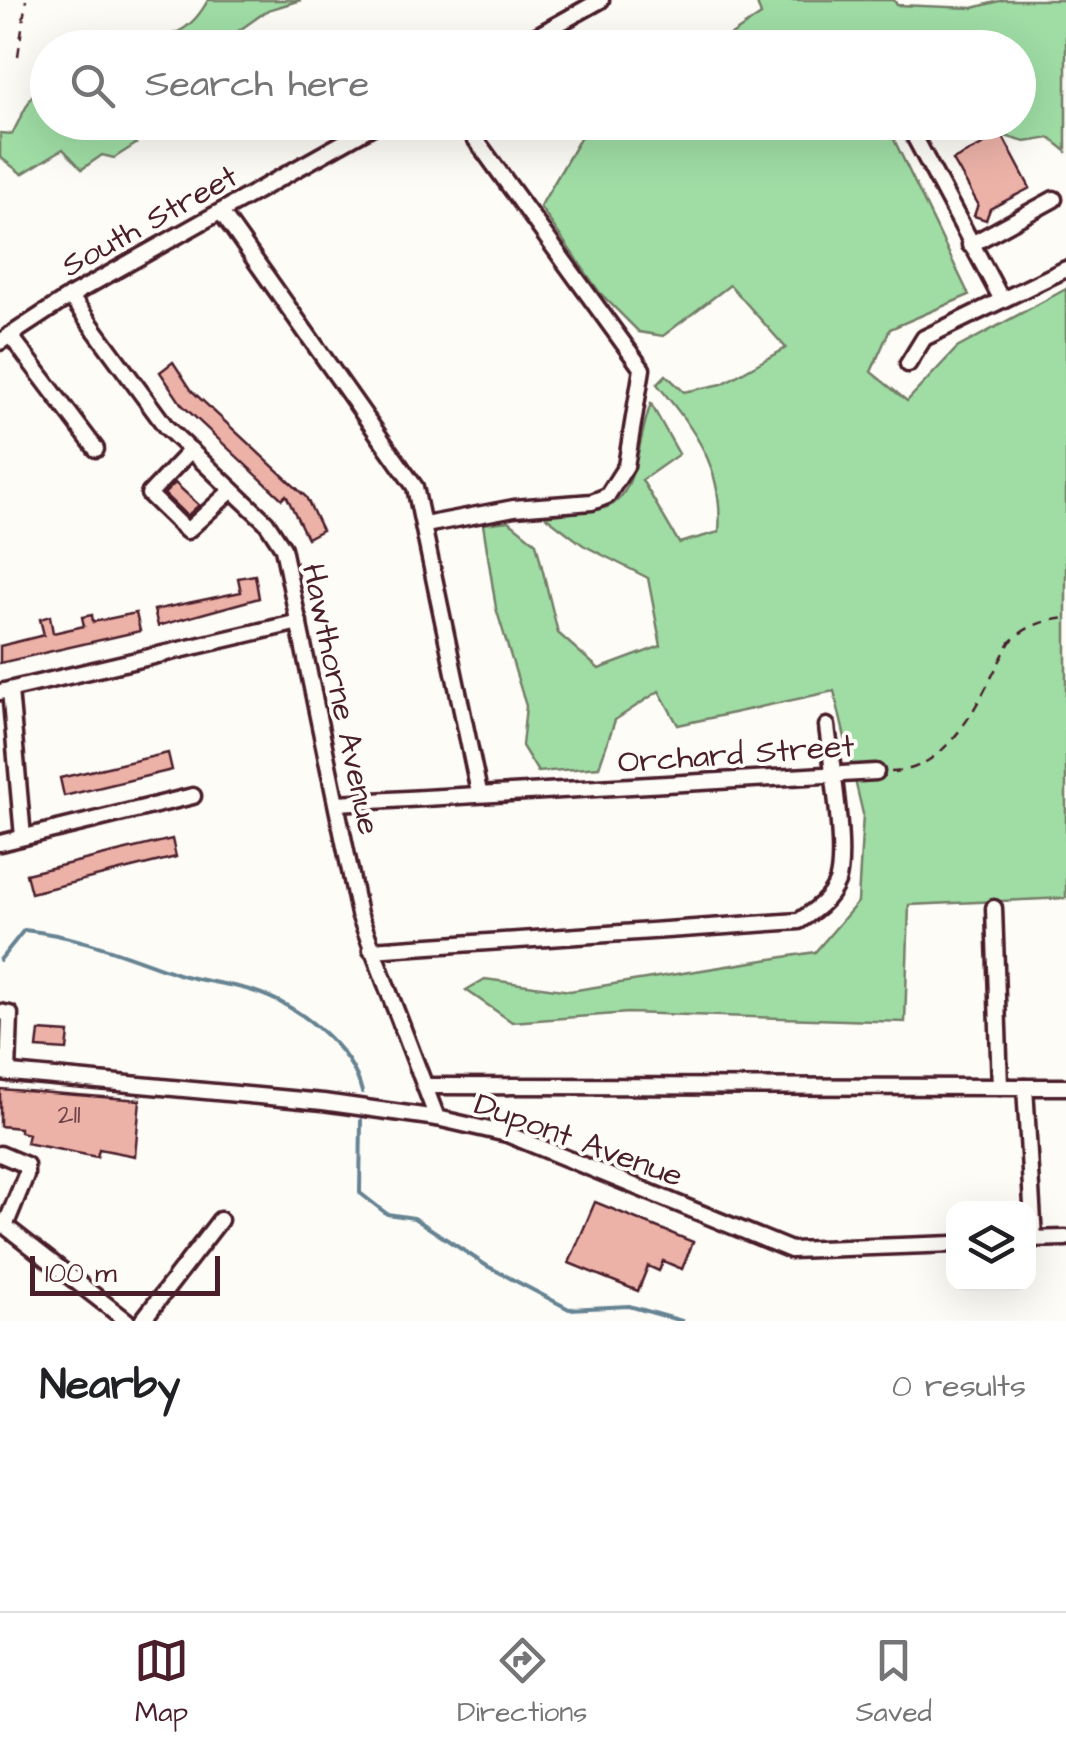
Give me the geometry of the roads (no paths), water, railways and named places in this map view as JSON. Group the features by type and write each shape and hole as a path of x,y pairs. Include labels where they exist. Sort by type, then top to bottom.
{"street":[{"path":"547,30 601,0"},
{"name":"South Street","path":"5,338 70,296 348,140"},
{"path":"424,525 514,508 592,502 607,496 626,466 630,418 644,378 580,280 476,140"},
{"path":"916,140 1002,300"},
{"path":"970,244 1054,199"},
{"path":"220,212 411,478 478,792"},
{"path":"908,364 924,338 1066,269"},
{"name":"Hawthorne Avenue","path":"70,296 166,427 278,536 352,887 370,950 437,1118"},
{"path":"5,338 96,449"},
{"path":"191,450 149,494 187,532 232,490"},
{"path":"23,837 5,691 299,622"},
{"path":"370,950 799,922 822,906 837,882 839,847 827,726"},
{"name":"Orchard Street","path":"336,803 876,772"},
{"path":"0,843 192,796"},
{"path":"994,908 1000,1087"},
{"path":"0,1012 10,1014 4,1072"},
{"name":"Dupont Avenue","path":"4,1072 323,1102 437,1118 507,1134 792,1250 946,1244"},
{"path":"425,1086 1066,1087"},
{"path":"1025,1087 1030,1201"},
{"path":"0,1154 26,1165 26,1175 2,1224 128,1321"},
{"path":"142,1321 220,1220"},
{"path":"1036,1239 1066,1238"}],"waterway":[{"path":"0,960 24,930 84,942 178,974 270,997 304,1017 334,1043 347,1058 362,1092"},
{"path":"361,1120 360,1193 387,1214 414,1218 487,1266 569,1309 629,1306 682,1321"}]}
